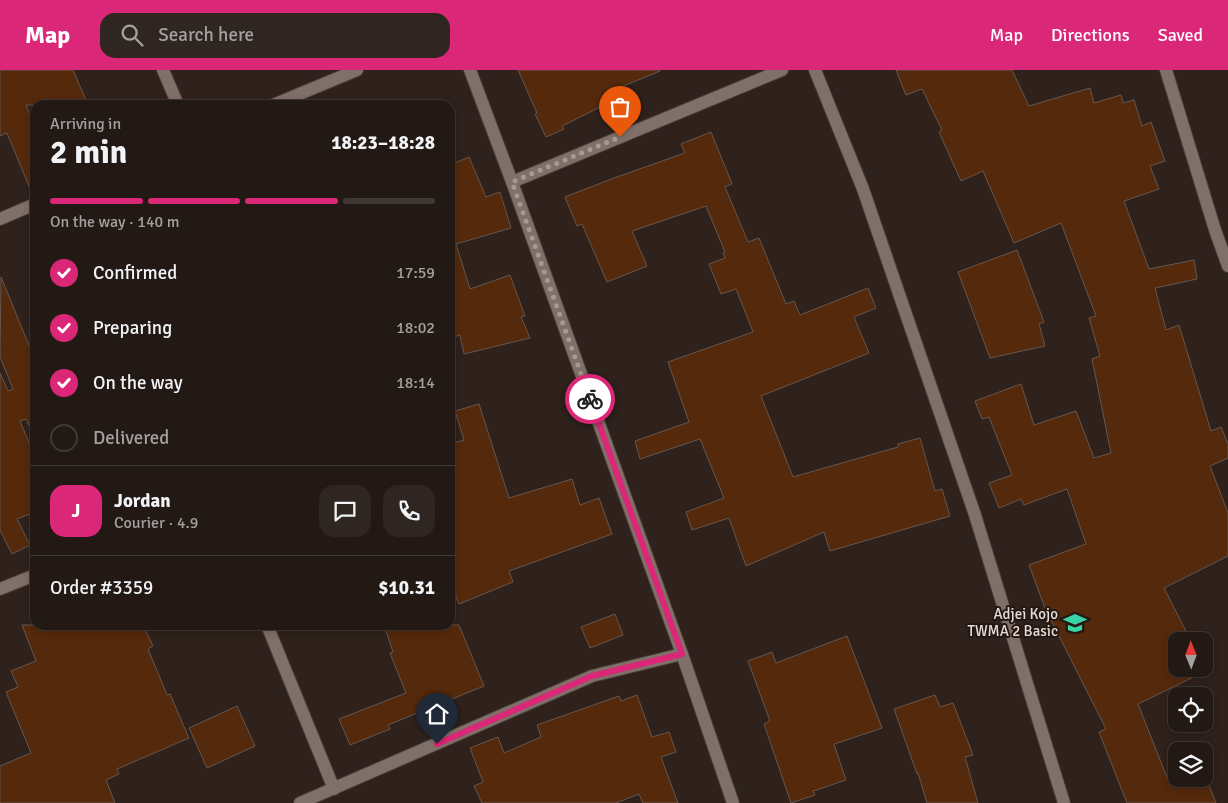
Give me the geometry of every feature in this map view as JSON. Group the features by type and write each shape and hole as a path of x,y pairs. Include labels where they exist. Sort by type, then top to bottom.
{"street":[{"path":"163,70 176,100"},
{"path":"285,100 357,70"},
{"path":"470,70 682,654 733,803"},
{"path":"512,182 782,70"},
{"path":"814,70 863,188 976,515 1064,803"},
{"path":"1166,70 1215,230 1228,266"},
{"path":"0,219 30,206"},
{"path":"0,589 30,577"},
{"path":"269,630 334,789"},
{"path":"300,803 592,676 682,654"}],"building":[{"path":"0,70 73,70 86,100 30,100 30,105 26,105 30,115 30,189 7,133 0,136"},
{"path":"518,70 660,71 621,87 624,99 606,104 562,126 564,129 546,137"},
{"path":"896,70 1012,70 1029,106 1090,88 1094,103 1121,95 1123,103 1134,100 1142,126 1151,122 1165,161 1150,166 1159,189 1124,201 1149,269 1194,260 1197,279 1155,288 1166,330 1179,325 1211,431 1221,427 1228,444 1228,458 1210,466 1228,513 1228,556 1164,588 1186,632 1168,632 1168,678 1192,678 1173,687 1168,687 1168,689 1138,704 1168,780 1168,787 1210,787 1216,803 1127,803 1099,732 1106,729 1045,608 1029,565 1086,544 1067,489 1024,505 1021,499 999,508 989,483 1012,475 989,417 982,419 975,401 1021,384 1034,425 1076,411 1094,458 1111,453 1092,359 1100,356 1089,318 1096,316 1061,223 1014,243 983,171 961,181 939,132 942,130 922,89 906,95"},
{"path":"711,132 732,184 725,187 748,242 759,238 786,304 794,301 800,315 868,288 876,308 854,317 869,353 761,396 793,477 898,447 898,444 920,438 935,491 942,489 950,516 830,551 824,532 746,566 729,518 692,530 686,512 724,498 700,439 640,459 635,441 689,422 668,362 753,332 736,289 721,294 709,264 725,258 723,253 725,252 706,206 632,231 647,266 607,282 582,224 577,226 565,197 685,153 681,144"},
{"path":"469,157 486,197 500,192 511,228 456,244 470,289 510,275 525,316 521,317 530,338 464,354 460,335 455,336 455,163"},
{"path":"1017,250 1044,322 1039,324 1045,346 990,358 958,272"},
{"path":"1,277 30,348 30,428 26,419 20,421 30,445 30,514 17,519 30,545 12,554 0,530 0,373 8,391 13,389 0,357"},
{"path":"479,404 509,498 572,479 580,505 599,498 612,534 509,571 513,582 459,604 455,594 455,443 464,440 455,411"},
{"path":"615,614 623,635 590,648 581,627"},
{"path":"22,625 30,625 30,630 145,630 153,646 148,649 167,695 170,694 189,738 117,769 119,774 106,780 115,803 0,803 0,766 31,753 6,692 18,687 11,671 36,661"},
{"path":"455,625 459,625 484,686 388,725 390,729 350,745 339,719 406,693 390,653 393,652 386,630 455,630"},
{"path":"847,636 882,728 834,744 846,780 813,791 815,795 791,803 764,724 770,721 748,661 772,652 776,663"},
{"path":"637,695 652,737 669,732 676,752 661,757 678,803 643,803 639,794 616,803 482,803 474,786 483,782 470,748 498,737 504,753 541,737 537,725 619,696 621,701"},
{"path":"935,695 940,707 953,703 973,755 965,757 978,803 927,803 894,709"},
{"path":"237,706 255,746 207,768 189,728"}],"way so far":[{"path":"590,399 512,182 620,137"}],"place":[{"name":"Adjei Kojo TWMA 2 Basic","path":"1075,623"}],"route":[{"path":"437,744 592,676 682,654 590,399"}]}
